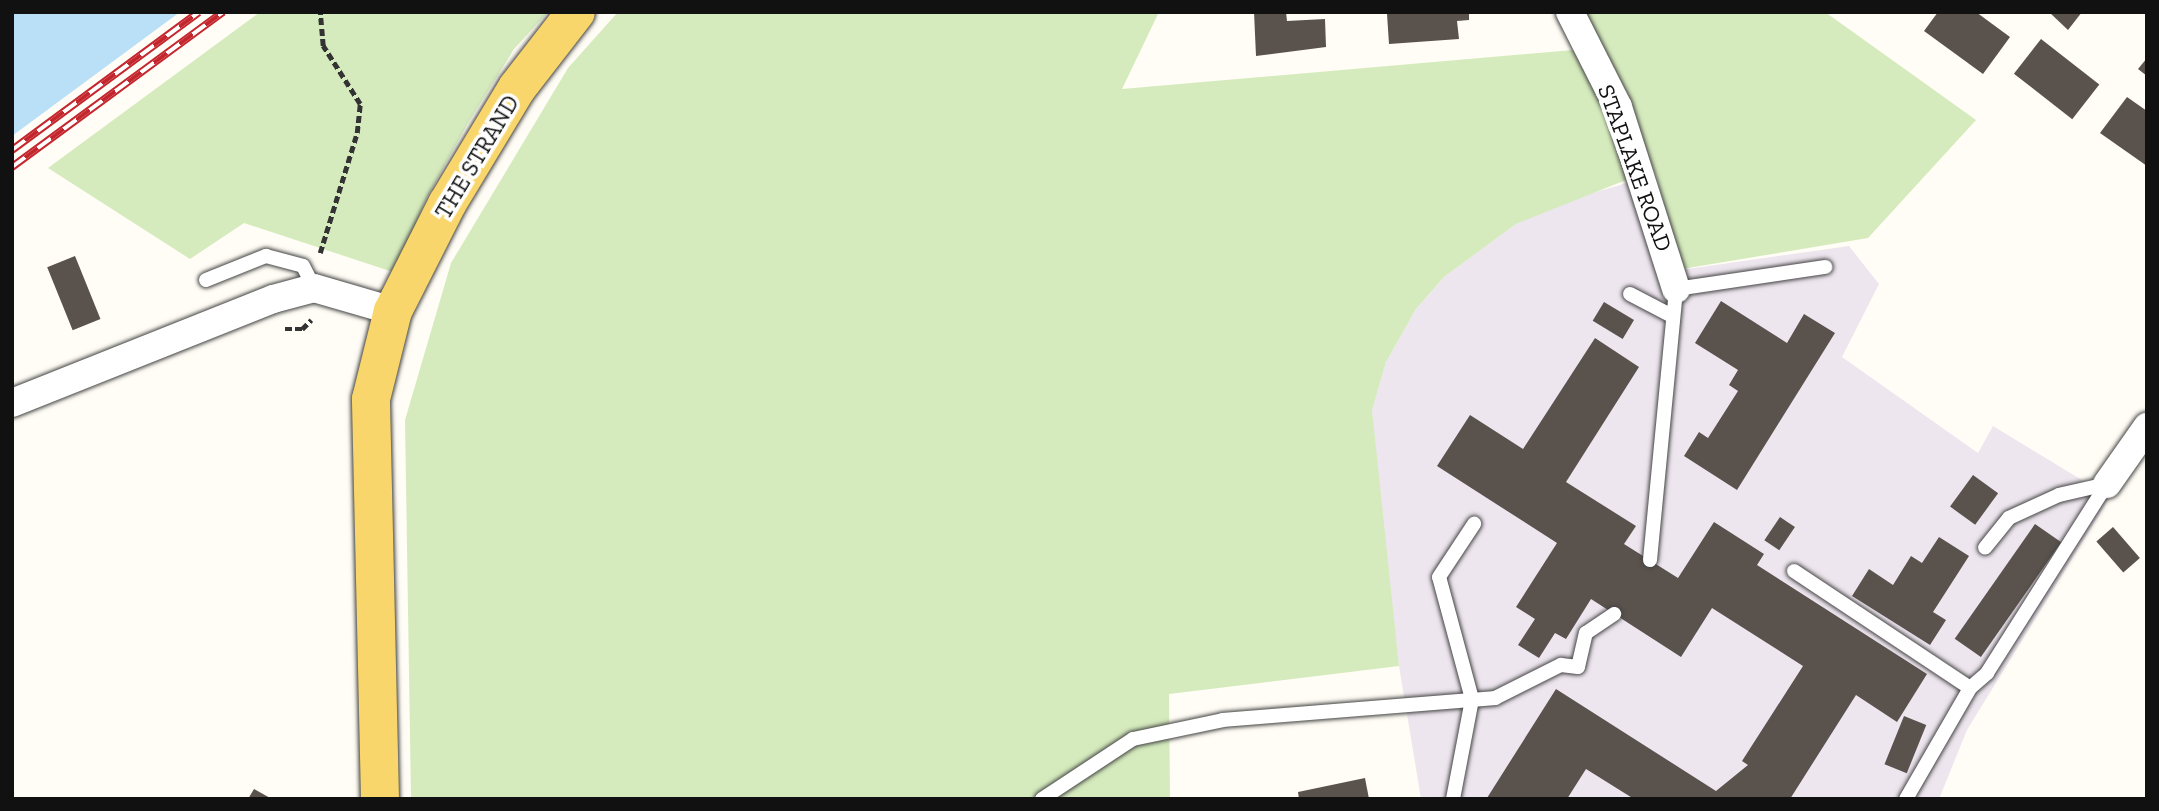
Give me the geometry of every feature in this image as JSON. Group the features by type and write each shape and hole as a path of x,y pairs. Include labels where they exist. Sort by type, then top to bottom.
{"main road":[{"name":"THE STRAND","path":"380,799 371,412 393,311 447,204 517,88 576,12"}],"street":[{"name":"STAPLAKE ROAD","path":"1570,12 1618,107 1674,302"},
{"path":"12,403 273,299 314,288 393,311"},
{"path":"2107,484 2147,427"}],"lane":[{"path":"206,280 266,256 303,266 314,288"},
{"path":"1630,294 1674,302 1825,267"},
{"path":"1650,560 1674,302"},
{"path":"1985,548 2009,518 2059,495 2107,484"},
{"path":"1906,799 1970,688 1987,673 2107,484"},
{"path":"1453,799 1472,699 1439,577 1474,524"},
{"path":"1794,571 1970,688"},
{"path":"1042,799 1133,739 1223,720 1494,698 1561,665 1578,667 1586,633 1614,614"}],"path":[{"path":"274,328 302,329 311,320 322,239 357,133 360,104 323,46 320,12"}],"shaded area":[{"path":"1655,175 1680,270 1849,246 1879,284 1842,357 1978,453 1993,426 2110,497 1967,730 1939,799 1421,799 1399,666 1374,455 1372,409 1386,362 1416,309 1444,277 1516,224 1568,200"}],"green space":[{"path":"260,12 548,12 514,49 467,125 427,197 396,273 244,223 190,259 48,168"},
{"path":"618,12 1159,12 1122,89 1573,50 1611,116 1631,178 1516,224 1444,277 1416,309 1386,362 1372,410 1399,666 1169,694 1170,799 411,799 405,420 451,263 568,68"},
{"path":"1576,12 1825,12 1976,120 1868,238 1682,269 1656,175 1607,63"}],"water":[{"path":"12,12 180,12 12,136"}],"building":[{"path":"1254,12 1286,12 1287,21 1325,19 1326,47 1256,56"},
{"path":"1469,12 1469,20 1457,21 1459,39 1389,44 1387,14"},
{"path":"1938,12 1976,12 2010,37 1983,74 1924,31"},
{"path":"2049,12 2082,12 2068,30"},
{"path":"2041,39 2099,85 2072,119 2014,74"},
{"path":"2147,58 2147,76 2138,69"},
{"path":"2127,97 2147,111 2147,166 2100,133"},
{"path":"75,256 100,319 73,330 47,267"},
{"path":"1721,301 1787,343 1804,314 1835,333 1737,490 1684,456 1699,432 1708,438 1738,391 1729,385 1738,370 1695,343"},
{"path":"1604,302 1634,320 1623,339 1593,321"},
{"path":"1595,338 1639,367 1566,482 1636,526 1624,544 1678,578 1714,522 1764,554 1757,565 1927,674 1897,722 1856,695 1790,799 1634,799 1586,769 1567,799 1487,798 1556,689 1716,791 1748,765 1742,761 1803,666 1712,608 1681,657 1591,599 1566,639 1555,633 1539,658 1518,645 1535,619 1516,607 1557,543 1437,466 1470,415 1523,449"},
{"path":"1973,475 1998,493 1975,525 1950,507"},
{"path":"1780,517 1795,527 1779,550 1764,540"},
{"path":"2035,524 2061,542 1981,657 1955,639"},
{"path":"2113,527 2140,558 2123,572 2096,541"},
{"path":"1939,537 1969,556 1933,612 1946,620 1930,645 1852,596 1869,569 1893,585 1911,556 1922,563"},
{"path":"1904,716 1926,725 1907,773 1885,764"},
{"path":"1365,778 1369,799 1299,799 1298,792"},
{"path":"254,789 272,799 248,799"}],"railway":[{"path":"12,150 199,12"},
{"path":"12,167 223,12"}]}
